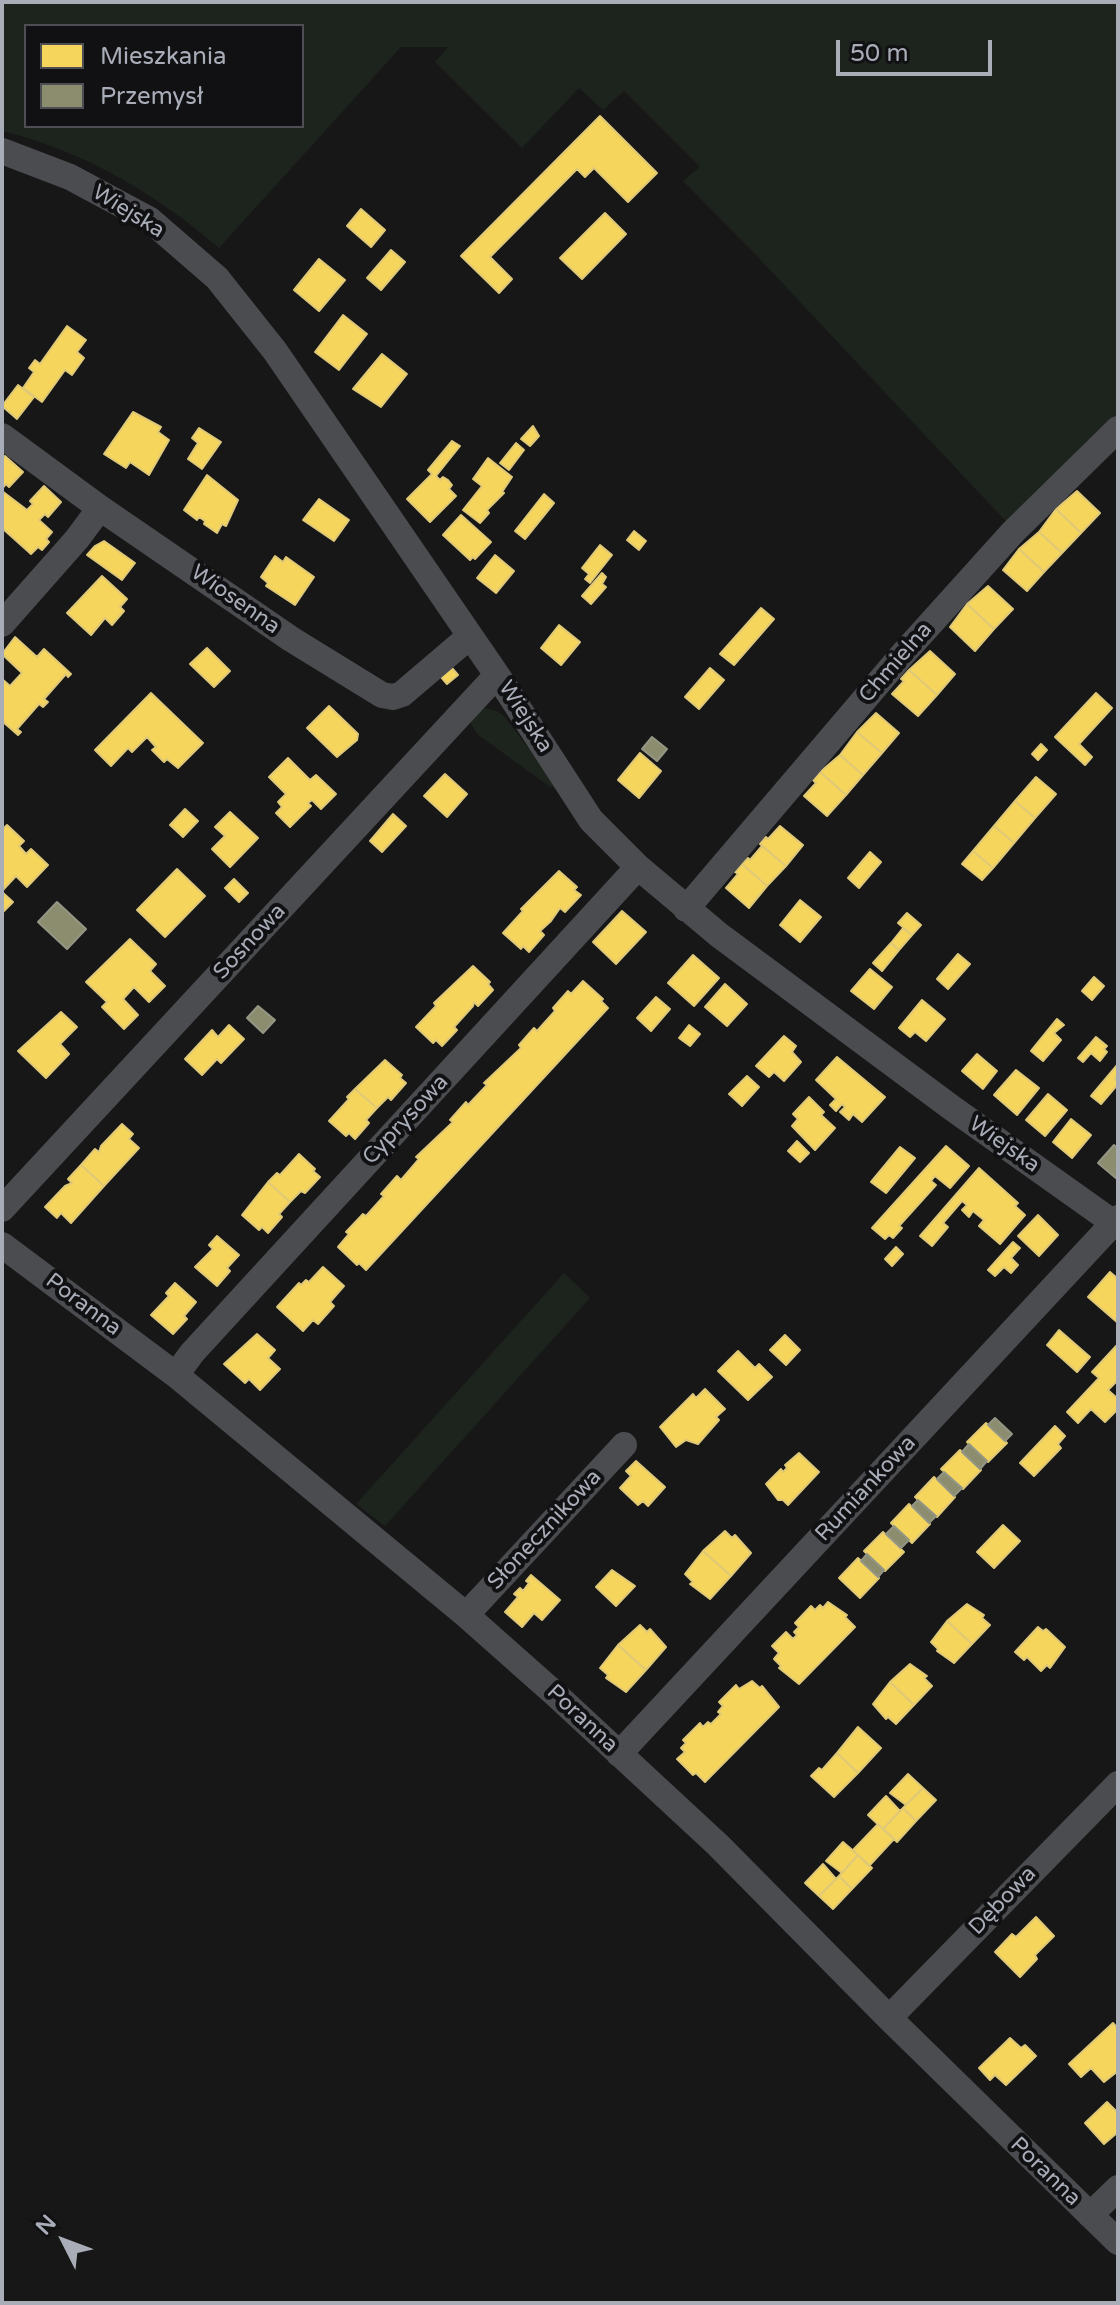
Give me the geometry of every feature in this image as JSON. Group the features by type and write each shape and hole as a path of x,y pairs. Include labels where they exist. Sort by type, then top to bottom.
{"street":[{"name":"Wiejska","path":"2,151 70,177 150,220 217,278 275,351 497,675 591,820 638,867 686,909 952,1108 1117,1223"},
{"name":"Chmielna","path":"686,909 903,654 1013,532 1118,429"},
{"name":"Wiosenna","path":"2,436 100,508 291,639 382,695 393,697 402,694 470,636"},
{"path":"2,624 77,539 100,508"},
{"name":"Sosnowa","path":"2,1209 497,675"},
{"name":"Cyprysowa","path":"176,1375 192,1353 638,867"},
{"name":"Rumiankowa","path":"619,1754 1117,1223"},
{"name":"Poranna","path":"2,1245 176,1375 466,1615 718,1845 1118,2242"},
{"name":"Słonecznikowa","path":"466,1615 624,1445"},
{"name":"Dębowa","path":"889,2018 1118,1784"},
{"path":"1090,2215 1118,2188"}],"shaded area":[{"path":"2,2 1118,2 1118,421 1014,530 683,181 700,167 624,91 603,110 579,88 522,148 435,62 448,47 401,47 219,248 170,210 118,177 62,150 2,131"},
{"path":"485,708 503,715 553,780 553,786 550,787 477,734 471,723 472,717"},
{"path":"564,1273 590,1298 385,1526 356,1504"}],"building: Mieszkania":[{"path":"600,116 657,173 628,202 594,168 585,177 577,169 490,257 512,279 499,293 461,256"},
{"path":"361,209 385,230 371,247 347,226"},
{"path":"605,213 626,234 582,279 560,258"},
{"path":"391,250 405,262 381,290 367,278"},
{"path":"319,259 345,280 319,311 294,290"},
{"path":"343,315 367,334 339,370 315,352"},
{"path":"67,326 86,340 77,352 84,358 72,375 65,370 42,402 23,388 34,372 29,368 35,360 40,364"},
{"path":"382,354 407,374 381,407 353,389"},
{"path":"18,385 34,397 17,419 2,406"},
{"path":"133,412 161,427 158,432 169,440 149,475 130,462 126,468 104,454"},
{"path":"533,426 539,436 530,446 521,439"},
{"path":"199,428 221,442 202,469 188,459 198,443 192,438"},
{"path":"452,441 460,446 436,476 440,480 443,477 448,480 452,485 449,489 456,496 430,522 407,499 432,474 428,470"},
{"path":"516,443 524,450 509,470 500,463"},
{"path":"5,456 23,472 9,487 6,484 2,489 2,459"},
{"path":"488,458 512,477 504,493 487,510 489,513 480,523 463,510 482,486 473,479"},
{"path":"207,475 238,500 226,526 222,524 217,533 204,524 205,521 199,517 197,520 184,510"},
{"path":"44,486 61,502 48,517 45,514 39,520 52,532 42,550 38,547 31,554 2,528 2,491 27,510 33,504 30,501"},
{"path":"1077,491 1100,513 1081,533 1056,509"},
{"path":"544,494 554,503 525,539 515,531"},
{"path":"319,499 349,520 334,541 303,520"},
{"path":"1056,509 1081,533 1062,553 1039,532"},
{"path":"461,515 491,542 475,559 470,560 443,535"},
{"path":"634,531 646,541 639,550 627,540"},
{"path":"1039,532 1062,553 1044,572 1019,549"},
{"path":"104,541 135,563 122,580 87,555"},
{"path":"600,545 612,555 590,583 585,579 589,574 582,568"},
{"path":"1019,549 1044,572 1027,591 1003,570"},
{"path":"495,555 514,571 496,593 477,578"},
{"path":"275,556 283,562 286,557 314,577 295,605 266,586 268,583 261,577"},
{"path":"602,573 606,577 602,584 606,587 591,604 582,596"},
{"path":"102,576 127,599 120,607 124,611 112,625 105,618 91,635 67,613"},
{"path":"988,586 1013,609 994,629 967,604"},
{"path":"967,604 994,629 975,651 950,627"},
{"path":"761,608 774,619 734,665 720,654"},
{"path":"559,625 580,642 561,665 541,648"},
{"path":"15,637 37,657 44,649 71,674 68,677 66,674 44,699 48,702 43,707 39,704 17,729 21,732 18,735 2,721 2,679 10,686 22,673 2,654"},
{"path":"207,648 230,671 214,687 190,664"},
{"path":"930,651 955,674 937,695 909,670"},
{"path":"452,668 458,675 447,684 441,677"},
{"path":"710,668 724,680 699,709 685,697"},
{"path":"909,670 937,695 918,716 892,694"},
{"path":"151,693 203,743 178,768 167,759 164,762 152,750 156,747 147,737 132,752 128,748 111,766 95,750"},
{"path":"1096,693 1112,708 1079,744 1092,757 1085,765 1055,737"},
{"path":"329,706 358,734 357,740 337,757 307,728"},
{"path":"876,713 899,733 882,753 857,732"},
{"path":"857,732 882,753 863,775 840,755"},
{"path":"1041,744 1047,750 1038,760 1032,754"},
{"path":"640,753 661,771 639,798 618,780"},
{"path":"840,755 863,775 846,795 820,772"},
{"path":"288,758 310,780 316,775 336,794 321,809 312,800 308,803 311,806 290,827 276,813 282,807 278,802 286,794 269,777"},
{"path":"820,772 846,795 827,816 804,796 816,783 813,780"},
{"path":"445,774 467,794 447,817 424,796"},
{"path":"1036,777 1056,794 1035,818 1015,801"},
{"path":"1015,801 1035,818 1014,843 994,826"},
{"path":"185,809 198,821 183,837 170,825"},
{"path":"230,812 258,838 230,867 212,849 225,836 215,827"},
{"path":"393,814 406,826 382,852 370,841"},
{"path":"7,825 24,841 19,846 26,854 31,849 48,865 27,887 16,876 2,891 2,830"},
{"path":"780,826 803,845 786,866 760,844"},
{"path":"994,826 1014,843 993,868 973,851"},
{"path":"762,846 786,866 767,886 742,864"},
{"path":"973,851 993,868 982,880 962,864"},
{"path":"870,852 881,862 859,888 848,878"},
{"path":"742,864 767,886 749,908 726,888"},
{"path":"177,869 205,896 165,937 137,910"},
{"path":"559,871 577,887 574,890 581,895 565,912 560,908 540,931 544,935 529,952 523,946 521,949 503,933 523,911 521,909"},
{"path":"234,879 248,893 239,902 225,888"},
{"path":"2,892 13,902 2,913"},
{"path":"800,900 821,917 800,942 780,925"},
{"path":"622,911 646,932 616,964 593,942"},
{"path":"907,913 921,925 912,935 898,923"},
{"path":"903,928 912,935 899,950 891,943"},
{"path":"130,939 156,964 150,971 165,986 149,1002 134,987 123,999 138,1015 124,1029 102,1007 107,1002 86,982"},
{"path":"891,943 899,950 882,971 873,963"},
{"path":"958,954 970,964 948,989 937,979"},
{"path":"693,955 719,978 694,1006 668,983"},
{"path":"473,966 490,982 488,984 493,990 478,1006 474,1002 454,1027 457,1030 442,1046 436,1040 433,1043 416,1027 436,1006 434,1003"},
{"path":"870,969 892,987 874,1009 851,991"},
{"path":"1094,977 1104,986 1092,1000 1082,991"},
{"path":"583,981 603,999 601,1001 608,1008 366,1270 359,1263 357,1265 338,1247 349,1234 346,1232 363,1214 366,1216 397,1176 401,1180 419,1159 416,1157 453,1122 450,1120 466,1102 468,1105 487,1085 484,1083 521,1048 519,1045 534,1028 537,1031 568,991 571,994"},
{"path":"725,984 747,1004 727,1026 705,1007"},
{"path":"656,997 670,1009 651,1031 637,1018"},
{"path":"922,1000 945,1019 926,1041 915,1032 910,1037 899,1028"},
{"path":"61,1012 77,1027 60,1044 69,1054 46,1078 18,1051"},
{"path":"1057,1019 1064,1025 1054,1033 1061,1040 1043,1061 1031,1051"},
{"path":"229,1025 244,1039 221,1063 217,1059 202,1075 185,1059 212,1030 218,1037"},
{"path":"689,1025 700,1034 690,1046 679,1038"},
{"path":"784,1036 796,1046 792,1052 801,1062 784,1081 774,1072 769,1077 756,1066"},
{"path":"1096,1037 1107,1046 1104,1049 1107,1052 1100,1061 1091,1053 1083,1062 1078,1058"},
{"path":"977,1054 997,1071 983,1089 962,1071"},
{"path":"837,1057 885,1097 862,1122 853,1114 849,1120 840,1112 845,1107 842,1104 836,1111 830,1105 836,1099 816,1080"},
{"path":"385,1060 402,1075 400,1078 406,1083 391,1100 388,1097 377,1108 355,1089"},
{"path":"1118,1064 1115,1078 1118,1084 1101,1104 1091,1096"},
{"path":"1016,1070 1039,1088 1017,1115 994,1095"},
{"path":"747,1076 759,1087 742,1106 729,1094"},
{"path":"355,1089 377,1108 355,1139 349,1133 346,1136 329,1121"},
{"path":"1048,1094 1067,1110 1045,1136 1026,1120"},
{"path":"809,1097 835,1128 815,1150 792,1126 798,1119 793,1114"},
{"path":"1071,1119 1091,1135 1072,1158 1053,1142"},
{"path":"122,1124 133,1134 129,1139 139,1148 104,1186 81,1165 95,1149 99,1152"},
{"path":"797,1141 809,1153 800,1162 788,1151"},
{"path":"946,1146 969,1166 950,1188 935,1176 931,1181 936,1185 899,1226 902,1228 893,1238 889,1235 885,1239 872,1228"},
{"path":"900,1147 915,1158 886,1193 871,1182"},
{"path":"299,1154 320,1177 305,1193 301,1191 290,1202 268,1182 277,1173 280,1175"},
{"path":"81,1165 104,1186 71,1223 61,1213 57,1218 45,1207 65,1186 72,1183 68,1179"},
{"path":"979,1168 1018,1203 1015,1206 1025,1215 1000,1244 979,1226 984,1220 973,1211 969,1217 962,1210 967,1205 962,1201 943,1223 948,1227 932,1246 920,1236"},
{"path":"268,1182 290,1202 268,1233 262,1227 259,1230 242,1215"},
{"path":"1038,1215 1058,1235 1039,1256 1018,1236"},
{"path":"217,1236 239,1255 217,1286 195,1267 213,1249 209,1245"},
{"path":"1013,1242 1020,1248 1011,1258 1018,1265 1011,1273 1004,1267 995,1276 988,1270"},
{"path":"896,1247 903,1254 892,1266 885,1259"},
{"path":"323,1267 344,1286 330,1302 334,1306 318,1324 313,1320 303,1331 277,1307 299,1283 309,1282"},
{"path":"1110,1272 1118,1279 1118,1323 1088,1297"},
{"path":"175,1283 196,1302 184,1316 187,1319 173,1334 151,1315 169,1296 166,1293"},
{"path":"1059,1330 1090,1357 1077,1372 1047,1345"},
{"path":"257,1334 275,1350 268,1358 280,1369 260,1390 249,1379 245,1383 224,1364"},
{"path":"785,1335 800,1350 786,1365 770,1350"},
{"path":"1118,1344 1118,1380 1108,1390 1118,1399 1118,1409 1105,1422 1091,1409 1078,1423 1067,1412 1099,1378 1092,1372"},
{"path":"738,1351 755,1368 759,1364 772,1377 748,1400 718,1371"},
{"path":"705,1389 725,1409 698,1444 686,1440 676,1447 660,1427 693,1394 696,1398"},
{"path":"986,1423 1007,1443 988,1462 967,1442"},
{"path":"1055,1426 1065,1436 1058,1444 1061,1448 1034,1476 1020,1463"},
{"path":"960,1450 981,1470 963,1489 941,1469"},
{"path":"799,1453 819,1472 788,1505 778,1500 766,1484 781,1469 783,1472 787,1468 785,1465"},
{"path":"636,1461 665,1487 648,1506 643,1501 638,1505 620,1488 631,1476 626,1471"},
{"path":"934,1477 955,1497 937,1517 915,1497"},
{"path":"909,1504 930,1524 912,1543 891,1523"},
{"path":"1003,1525 1020,1541 994,1568 977,1552"},
{"path":"725,1531 732,1538 735,1535 751,1553 731,1576 703,1551"},
{"path":"883,1532 904,1552 885,1571 864,1551"},
{"path":"703,1551 731,1576 710,1599 690,1584 693,1582 685,1574"},
{"path":"858,1558 879,1578 860,1598 839,1578"},
{"path":"612,1570 635,1586 616,1606 596,1587"},
{"path":"531,1575 560,1600 542,1620 534,1613 522,1627 505,1612 518,1597 514,1594 520,1588 523,1591"},
{"path":"828,1602 847,1615 845,1617 855,1627 799,1684 779,1668 781,1666 774,1659 779,1653 772,1646 786,1632 793,1639 799,1627 795,1623 811,1606 815,1610 820,1605 823,1608"},
{"path":"967,1604 984,1615 982,1618 990,1625 972,1644 947,1621"},
{"path":"947,1621 972,1644 954,1663 937,1651 931,1642"},
{"path":"640,1625 647,1632 650,1629 666,1647 646,1670 618,1645"},
{"path":"1038,1627 1043,1631 1046,1629 1065,1647 1050,1668 1047,1665 1041,1671 1027,1657 1024,1660 1015,1652"},
{"path":"618,1645 646,1670 626,1692 606,1678 608,1675 600,1668"},
{"path":"910,1664 927,1676 924,1678 932,1686 914,1705 890,1682"},
{"path":"752,1681 760,1688 762,1686 779,1707 705,1782 677,1759 685,1752 681,1748 686,1743 683,1740 700,1723 703,1727 708,1722 711,1724 721,1714 718,1712 723,1706 719,1702 736,1685 739,1689"},
{"path":"890,1682 914,1705 896,1724 888,1717 886,1719 873,1704"},
{"path":"858,1727 881,1748 858,1773 837,1753"},
{"path":"837,1753 858,1773 834,1797 811,1776 819,1768 822,1770"},
{"path":"908,1774 923,1788 906,1805 890,1793"},
{"path":"923,1788 936,1800 916,1821 903,1808"},
{"path":"886,1796 900,1811 883,1829 868,1815"},
{"path":"903,1808 916,1821 897,1842 883,1829"},
{"path":"878,1824 894,1839 869,1866 853,1850"},
{"path":"843,1842 858,1855 842,1873 826,1861"},
{"path":"858,1855 872,1868 852,1889 839,1876"},
{"path":"823,1864 836,1879 819,1896 805,1883"},
{"path":"839,1876 852,1889 833,1909 819,1896"},
{"path":"1036,1917 1054,1936 1035,1955 1037,1959 1020,1977 995,1952 1012,1934 1016,1937"},
{"path":"1113,2023 1118,2029 1118,2071 1104,2082 1091,2068 1081,2077 1069,2064"},
{"path":"1010,2038 1021,2048 1025,2045 1036,2056 1006,2085 995,2075 990,2080 979,2068"},
{"path":"1107,2102 1118,2113 1118,2132 1104,2144 1085,2123"}],"building: Przemysł":[{"path":"652,737 667,749 657,761 642,749"},
{"path":"57,902 86,929 67,949 38,922"},
{"path":"258,1006 275,1020 263,1033 247,1018"},
{"path":"1114,1145 1118,1148 1117,1179 1098,1163"},
{"path":"995,1418 1012,1434 1005,1441 988,1425"},
{"path":"969,1444 987,1461 980,1469 962,1452"},
{"path":"944,1472 962,1488 954,1496 937,1479"},
{"path":"918,1500 936,1516 929,1523 912,1506"},
{"path":"894,1526 909,1540 901,1548 886,1534"},
{"path":"867,1554 884,1570 878,1577 861,1561"}]}
